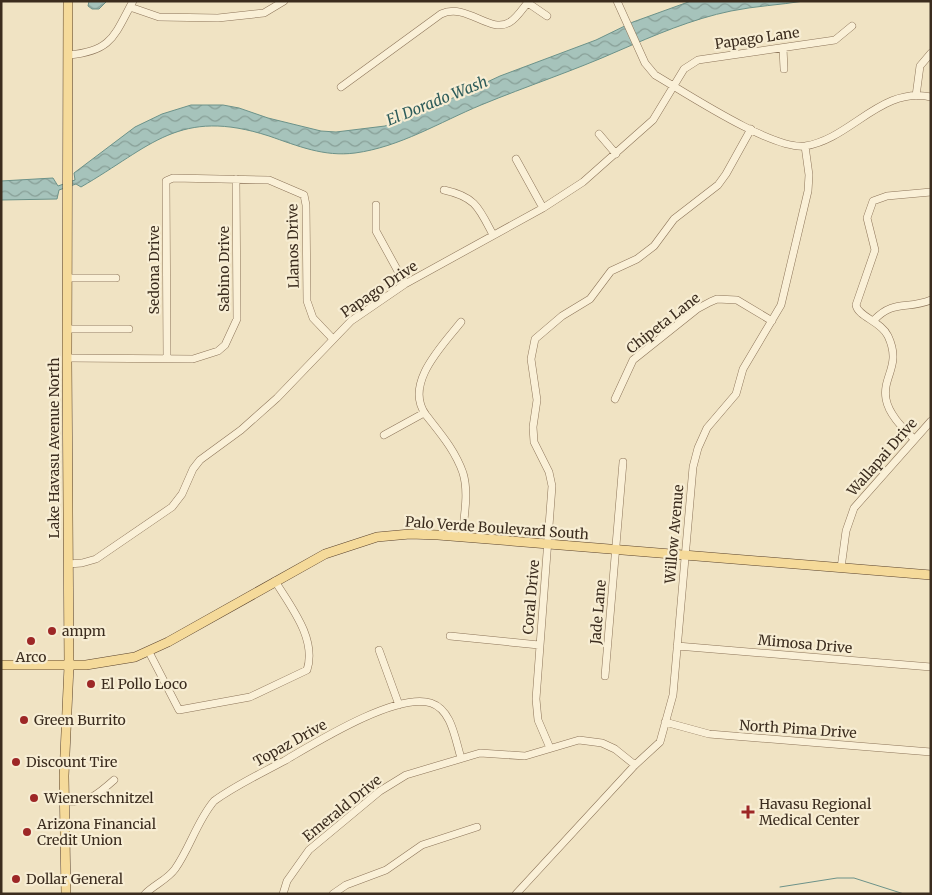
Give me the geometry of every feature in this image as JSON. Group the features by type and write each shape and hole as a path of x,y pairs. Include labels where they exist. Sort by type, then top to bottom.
{"main road":[{"name":"Lake Havasu Avenue North","path":"66,894 64,802 69,666 67,358 68,1"},
{"name":"Palo Verde Boulevard South","path":"1,665 69,666 117,662 149,652 325,554 377,537 410,534 462,537 931,575"}],"street":[{"path":"69,55 86,53 106,46 132,4 160,17 218,18 264,13 284,1"},
{"path":"617,1 645,63 655,75 778,142 805,146 838,133 890,101 916,96 931,97"},
{"path":"341,87 441,14 451,10 502,25 512,21 528,2 547,16"},
{"name":"Papago Lane","path":"675,86 684,69 698,60 835,40 852,26"},
{"path":"783,48 784,69"},
{"path":"916,96 920,66 931,53"},
{"name":"Papago Drive","path":"68,564 96,559 172,507 182,494 193,469 200,460 241,430 277,398 303,373 332,338 350,321 404,284 566,195 616,154 653,120 675,86"},
{"name":"Coral Drive","path":"550,748 538,720 536,709 539,645 552,486 549,472 534,442 533,427 537,400 530,359 535,339 546,328 590,299 611,271 637,259 654,246 674,219 718,185 751,129"},
{"path":"598,134 616,154"},
{"name":"Willow Avenue","path":"516,894 635,765 660,742 673,695 693,468 698,448 707,428 736,394 743,369 781,305 808,191 810,175 805,146"},
{"path":"516,159 543,208"},
{"name":"Llanos Drive","path":"166,181 173,178 269,180 304,195 306,205 306,292 309,310 319,326 332,338"},
{"name":"Sabino Drive","path":"67,358 193,359 218,351 225,345 236,326 236,179"},
{"name":"Sedona Drive","path":"166,181 166,359"},
{"path":"444,190 463,194 473,200 494,235"},
{"path":"914,439 898,423 889,407 886,390 893,366 892,347 881,325 861,313 856,305 875,250 873,236 868,227 868,210 873,201 878,198 931,192"},
{"path":"376,205 376,231 404,284"},
{"path":"67,278 116,278"},
{"name":"Chipeta Lane","path":"614,398 633,360 696,309 710,302 717,299 737,300 772,320"},
{"path":"874,320 888,307 921,304 931,300"},
{"path":"461,322 436,354 424,374 420,389 424,413 448,444 463,474 466,490 462,537"},
{"path":"67,329 129,329"},
{"path":"384,435 424,413"},
{"name":"Wallapai Drive","path":"841,568 846,531 854,508 931,421"},
{"name":"Jade Lane","path":"605,676 623,462"},
{"path":"149,652 179,710 250,697 307,670 311,656 299,619 275,581"},
{"path":"450,636 539,645"},
{"name":"Mimosa Drive","path":"677,646 931,667"},
{"path":"379,650 399,705"},
{"name":"Topaz Drive","path":"145,894 164,881 176,868 207,809 214,801 357,720 399,705 422,702 432,704 440,709 449,719 461,758"},
{"name":"North Pima Drive","path":"666,722 708,734 931,752"},
{"name":"Emerald Drive","path":"283,894 287,881 309,850 380,790 406,775 461,758 488,752 525,756 566,742 591,740 614,748 635,765"},
{"path":"64,802 83,802 97,795 114,780"},
{"path":"333,894 346,884 386,870 422,844 477,827"}],"water":[{"path":"89,1 107,1 99,9 92,9 88,6"},
{"path":"691,1 804,1 731,11 688,23 481,105 404,140 372,150 344,154 322,152 238,128 212,126 189,129 168,135 148,145 81,187 76,184 59,190 57,199 1,200 1,181 53,178 58,186 75,180 74,173 135,127 162,114 191,105 223,105 239,108 268,118 321,131 336,132 385,126 442,103 500,76 596,40 633,22"}],"waterway":[{"path":"780,887 837,878 854,878 904,894"}],"place":[{"name":"ampm","path":"52,631"},
{"name":"Arco","path":"31,641"},
{"name":"El Pollo Loco","path":"91,684"},
{"name":"Green Burrito","path":"24,720"},
{"name":"Discount Tire","path":"16,762"},
{"name":"Wienerschnitzel","path":"34,798"},
{"name":"Havasu Regional Medical Center","path":"748,812"},
{"name":"Arizona Financial Credit Union","path":"27,832"},
{"name":"Dollar General","path":"16,879"}],"water label":[{"name":"El Dorado Wash","path":"437,101"}]}
